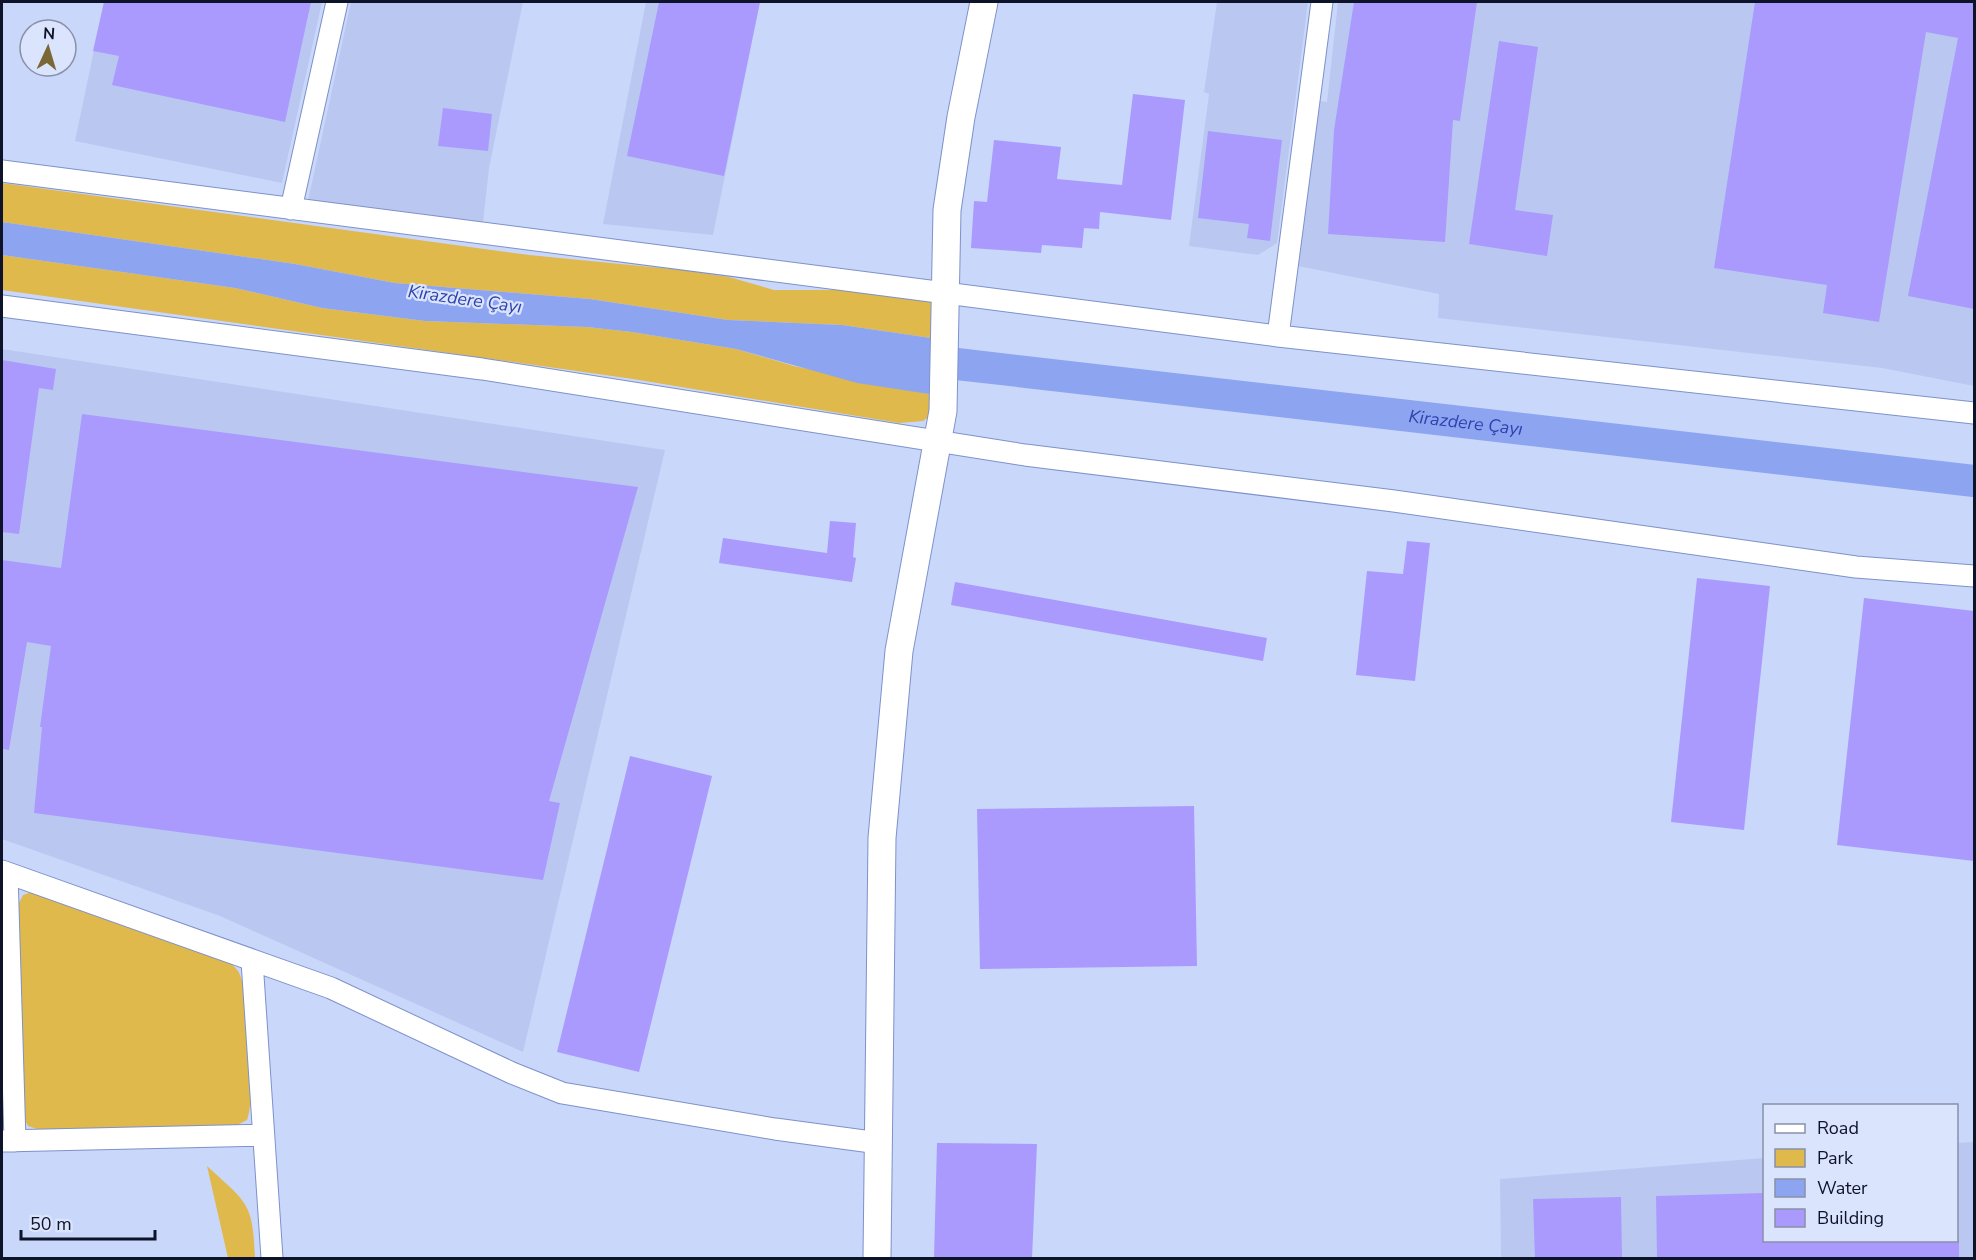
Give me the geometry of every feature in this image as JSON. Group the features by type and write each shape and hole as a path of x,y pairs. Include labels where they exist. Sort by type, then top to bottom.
{"street":[{"path":"291,209 337,2"},
{"path":"877,1258 882,838 887,775 899,651 943,411 945,245 951,186 984,2"},
{"path":"1278,336 1322,2"},
{"path":"2,171 1278,336 1974,413"},
{"path":"2,306 482,369 1025,455 1395,501 1856,567 1974,576"},
{"path":"263,1136 8,1141 4,872 331,988 512,1073 562,1093 775,1129 879,1143"},
{"path":"252,961 272,1258"}],"shaded area":[{"path":"104,2 322,2 282,183 75,141"},
{"path":"351,2 523,2 489,168 483,223 308,201"},
{"path":"646,2 760,2 713,235 603,224"},
{"path":"1217,2 1308,2 1277,243 1258,255 1189,246 1209,94 1204,92"},
{"path":"1338,2 1974,2 1974,386 1882,368 1438,318 1439,294 1298,266 1319,101 1327,102"},
{"path":"2,349 665,450 523,1052 220,916 2,839"},
{"path":"1974,1142 1974,1258 1501,1258 1500,1179 1763,1158 1763,1242 1958,1242 1958,1143"}],"green space":[{"path":"2,183 529,255 682,270 729,277 774,290 852,290 933,302 931,338 842,325 728,320 590,299 395,283 295,264 2,222"},
{"path":"2,255 235,288 322,308 425,321 587,327 736,349 794,366 929,394 930,416 923,421 899,423 633,379 2,290"},
{"path":"32,892 228,961 235,967 243,987 249,1025 251,1091 247,1120 235,1126 40,1130 28,1126 24,1118 18,905 23,895"},
{"path":"207,1166 231,1188 245,1205 252,1225 255,1258 228,1258"}],"water":[{"path":"2,222 295,264 395,283 590,299 728,320 842,325 931,338 929,394 857,383 736,349 632,332 587,327 425,321 322,308 235,288 2,255"}],"building":[{"path":"104,2 311,2 285,122 112,85 119,56 93,51"},
{"path":"659,2 760,2 724,176 627,156"},
{"path":"1354,2 1477,2 1460,121 1453,120 1445,242 1328,234 1334,130"},
{"path":"1755,2 1974,2 1974,309 1908,296 1958,38 1926,32 1879,322 1823,313 1827,285 1714,268"},
{"path":"1499,41 1538,47 1515,210 1553,215 1547,256 1469,244"},
{"path":"1133,94 1185,100 1171,220 1100,212 1099,229 1084,228 1082,248 1042,245 1041,253 971,248 974,201 987,202 994,140 1061,147 1057,179 1122,185"},
{"path":"443,108 492,114 488,151 438,146"},
{"path":"1208,131 1282,140 1270,241 1247,238 1249,224 1198,218"},
{"path":"2,360 56,369 53,390 39,388 19,534 2,532"},
{"path":"82,414 638,487 549,801 560,803 543,880 34,813 42,727 40,727 51,646 27,642 9,750 2,749 2,560 61,568"},
{"path":"830,521 856,523 853,557 856,558 852,582 719,563 723,538 827,553"},
{"path":"1407,541 1430,543 1415,681 1356,675 1367,571 1403,574"},
{"path":"1697,578 1770,586 1744,830 1671,822"},
{"path":"955,582 1267,638 1263,661 951,605"},
{"path":"1864,598 1974,611 1974,861 1837,845"},
{"path":"630,756 712,776 639,1072 557,1052"},
{"path":"1194,806 1197,966 980,969 977,809"},
{"path":"937,1143 1037,1144 1032,1258 934,1258"},
{"path":"1763,1193 1763,1242 1958,1242 1959,1240 1959,1258 1657,1258 1656,1196"},
{"path":"1621,1197 1622,1258 1535,1258 1533,1199"}],"waterway":[{"name":"Kirazdere Çayı","path":"957,364 1974,481"}]}
